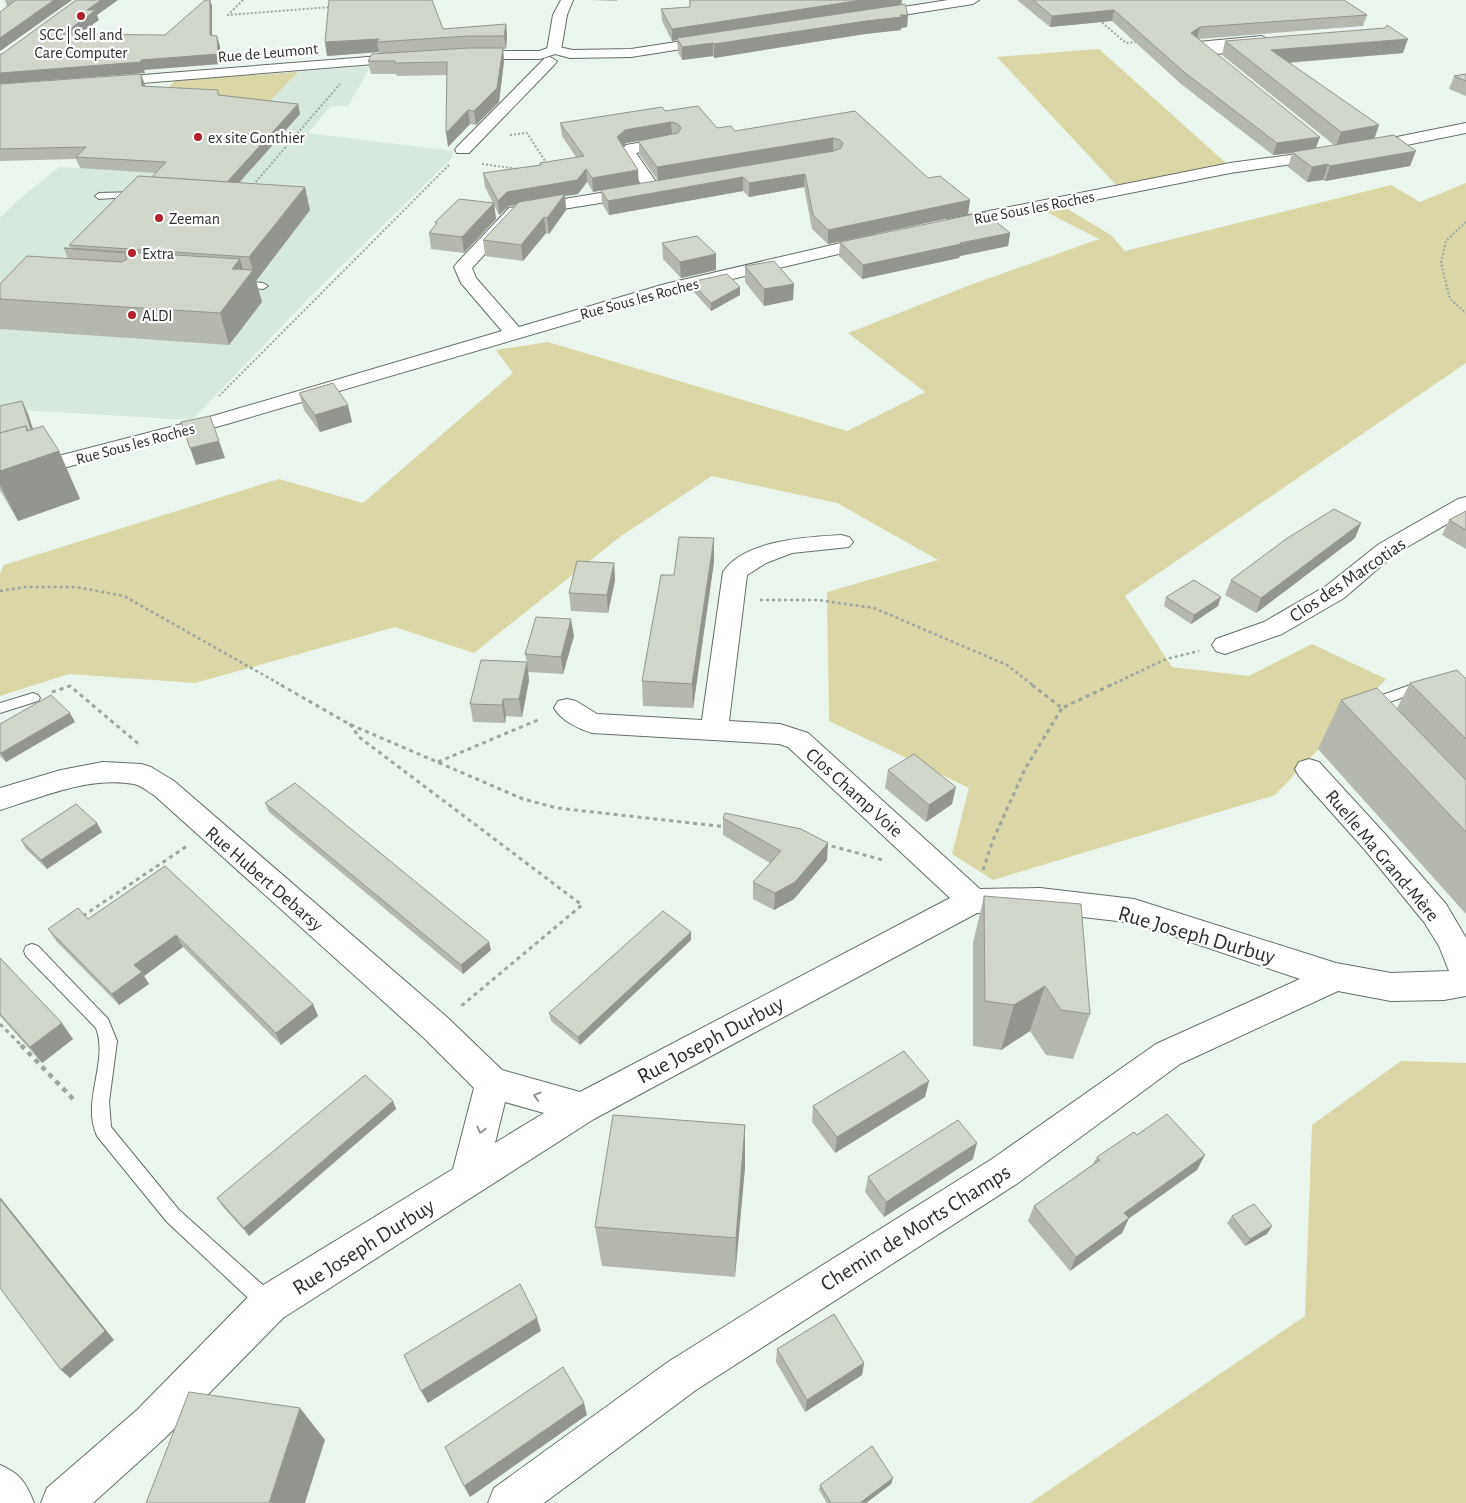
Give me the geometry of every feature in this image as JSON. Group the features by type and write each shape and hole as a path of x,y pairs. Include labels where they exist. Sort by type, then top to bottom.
{"street":[{"path":"464,150 548,55 560,14 567,0"},
{"path":"860,17 973,0"},
{"path":"453,56 548,55 564,59 570,54 631,52 728,38"},
{"path":"1197,45 1274,42"},
{"path":"1197,45 1219,63"},
{"name":"Rue de Leumont","path":"87,83 417,58"},
{"name":"Rue Sous les Roches","path":"942,226 1230,168 1342,152 1466,128"},
{"path":"653,189 627,152 632,148 672,142"},
{"path":"1318,142 1342,152"},
{"path":"514,333 467,279 463,267 515,212 672,186"},
{"name":"Rue Sous les Roches","path":"0,478 192,428 672,288 894,236"},
{"name":"Clos des Marcotias","path":"1224,645 1273,628 1335,592 1387,549 1466,504"},
{"path":"714,730 735,572 744,564 756,558 801,544 842,542"},
{"name":"Clos Champ Voie","path":"567,708 592,723 780,734 798,740 973,901"},
{"name":"Ruelle Ma Grand-Mère","path":"1309,768 1435,913 1452,941 1466,972"},
{"name":"Rue Hubert Debarsy","path":"0,799 61,780 103,772 141,774 164,788 436,1028 492,1083 582,1108"},
{"name":"Rue Joseph Durbuy","path":"62,1503 152,1424 269,1304 582,1108 775,1004 973,901 1040,900 1134,911 1336,977 1391,986 1444,986 1466,982"},
{"name":"Chemin de Morts Champs","path":"509,1503 682,1376 1005,1170 1168,1054 1336,977"},
{"path":"468,1181 492,1083"},
{"path":"0,1486 13,1503"}],"lane":[{"path":"99,196 146,195"},
{"path":"234,284 263,286"},
{"path":"1377,715 1370,708 1379,701 1423,685 1437,687"},
{"path":"0,708 32,698"},
{"path":"32,951 102,1024 109,1041 100,1102 103,1130 174,1216 269,1304"}],"path":[{"path":"242,0 228,15 334,7"},
{"path":"1093,14 1126,43 1188,38 1197,45"},
{"path":"251,186 360,62"},
{"path":"192,428 207,409 464,150 528,133 548,164 540,165"},
{"path":"464,150 515,169 524,168"},
{"path":"1466,222 1446,241 1441,263 1450,299 1466,313"},
{"path":"0,591 26,588 76,588 124,596 349,724 524,799 557,808 735,828"},
{"path":"732,600 818,600 874,608 1007,664 1062,708"},
{"path":"973,901 993,840 1025,769 1062,708 1166,659 1224,645"},
{"path":"76,690 152,756 141,774"},
{"path":"437,762 567,708"},
{"path":"349,724 359,737 582,904 436,1028"},
{"path":"79,919 210,830"},
{"path":"821,843 885,860"},
{"path":"0,1024 103,1130"}],"shaded area":[{"path":"1099,49 1227,164 1119,188 997,57"},
{"path":"371,66 348,106 331,106 308,133 453,151 452,158 311,296 192,420 0,409 0,218 18,200 59,167 80,168 175,81"},
{"path":"298,72 268,103 158,97 175,81"},
{"path":"1466,183 1466,363 1125,596 1172,667 1249,676 1312,644 1386,679 1275,795 993,880 952,854 969,788 829,721 827,592 938,560 837,503 712,476 621,536 474,653 395,627 195,683 69,674 0,696 0,573 4,565 279,479 363,503 513,373 496,350 548,342 847,431 925,392 848,333 973,284 1099,239 1040,209 1059,204 1111,235 1125,251 1391,185 1420,202"},
{"path":"1401,1061 1466,1063 1466,1503 1030,1503 1305,1316 1312,1125"}],"building":[{"path":"16,0 54,0 0,38 0,12"},
{"path":"76,0 101,0 87,10 96,10 63,34 165,35 205,0 210,0 210,35 217,36 218,54 0,73 0,54"},
{"path":"329,0 432,0 443,29 506,24 504,36 469,36 377,42 379,39 325,42"},
{"path":"690,0 862,0 672,29 661,9 690,7"},
{"path":"1033,0 1344,0 1367,15 1200,27 1191,33 1320,137 1277,143 1184,72 1114,10 1052,16"},
{"path":"905,4 908,15 900,15 902,17 682,47 677,38"},
{"path":"1387,25 1408,39 1271,50 1379,125 1341,132 1225,41 1385,28"},
{"path":"469,48 503,48 497,88 474,111 468,110 446,133 447,62 394,63 395,61 368,61 372,54"},
{"path":"141,74 142,86 218,90 218,95 298,104 227,182 152,177 166,162 76,157 86,147 0,149 0,84"},
{"path":"1466,74 1466,81 1454,76"},
{"path":"698,106 717,128 731,126 735,131 855,111 928,178 940,176 970,200 828,230 813,215 805,174 749,183 743,177 608,201 601,190 834,151 841,148 843,143 833,138 657,167 638,141 678,133 681,128 678,124 671,122 625,130 617,137 638,170 592,178 586,169 577,180 507,192 498,201 483,173 541,165 540,163 584,156 560,123 662,107 665,111"},
{"path":"1394,135 1416,151 1330,166 1328,164 1312,167 1292,152"},
{"path":"138,176 305,187 249,257 69,245"},
{"path":"565,194 547,218 544,217 521,245 483,240 519,202"},
{"path":"459,199 494,203 462,237 429,233 437,223 435,222"},
{"path":"984,212 1010,233 863,265 840,242"},
{"path":"697,236 716,254 680,262 662,243"},
{"path":"64,248 240,259 232,269 253,270 220,313 0,299 0,284 27,256 122,262 127,259 125,253"},
{"path":"774,261 794,284 764,289 745,266"},
{"path":"727,274 740,287 711,303 691,282"},
{"path":"333,383 348,405 315,415 299,393"},
{"path":"22,401 31,430 28,431 26,426 0,433 0,406"},
{"path":"210,416 219,441 190,448 181,422"},
{"path":"26,426 27,431 43,426 59,451 0,471 0,433"},
{"path":"1334,509 1361,523 1261,598 1231,580 1286,539"},
{"path":"1466,511 1466,530 1449,520"},
{"path":"679,537 714,538 692,684 642,681 661,575 674,575"},
{"path":"577,561 614,563 607,595 569,593"},
{"path":"1194,580 1221,597 1194,615 1166,597"},
{"path":"536,617 571,619 561,657 525,654"},
{"path":"481,660 527,662 519,699 503,699 502,705 470,704"},
{"path":"1457,670 1466,679 1466,739 1410,683"},
{"path":"1377,688 1466,780 1466,832 1341,700"},
{"path":"51,695 70,713 1,753 0,724"},
{"path":"914,754 956,787 929,805 888,770"},
{"path":"295,783 489,942 461,965 265,803"},
{"path":"76,804 97,823 41,860 21,840"},
{"path":"725,813 801,829 828,843 795,882 775,893 753,882 781,851 723,818"},
{"path":"165,866 313,1004 276,1033 176,935 134,965 142,972 112,994 48,929 78,908 88,919"},
{"path":"984,896 1081,904 1090,1014 1061,1010 1045,986 1014,1005 985,1001"},
{"path":"663,911 691,932 578,1037 549,1013"},
{"path":"0,958 62,1023 30,1047 0,1014"},
{"path":"904,1051 929,1081 837,1137 813,1106"},
{"path":"365,1075 393,1101 244,1228 217,1198"},
{"path":"1167,1114 1205,1155 1124,1213 1129,1218 1076,1257 1034,1206 1100,1160 1097,1157 1134,1132 1137,1135"},
{"path":"613,1115 745,1125 736,1238 595,1227"},
{"path":"958,1120 977,1143 886,1202 868,1177"},
{"path":"0,1199 105,1331 61,1370 0,1288"},
{"path":"1254,1204 1272,1226 1250,1239 1232,1216"},
{"path":"520,1284 537,1318 421,1391 404,1355"},
{"path":"834,1314 864,1363 807,1400 777,1349"},
{"path":"563,1367 584,1403 464,1486 445,1447"},
{"path":"189,1392 300,1408 269,1503 146,1503"},
{"path":"872,1446 893,1478 860,1503 831,1503 820,1485"}],"place":[{"name":"SCC | Sell and Care Computer","path":"81,16"},
{"name":"ex site Gonthier","path":"198,137"},
{"name":"Zeeman","path":"159,218"},
{"name":"Extra","path":"132,253"},
{"name":"ALDI","path":"132,315"}]}
